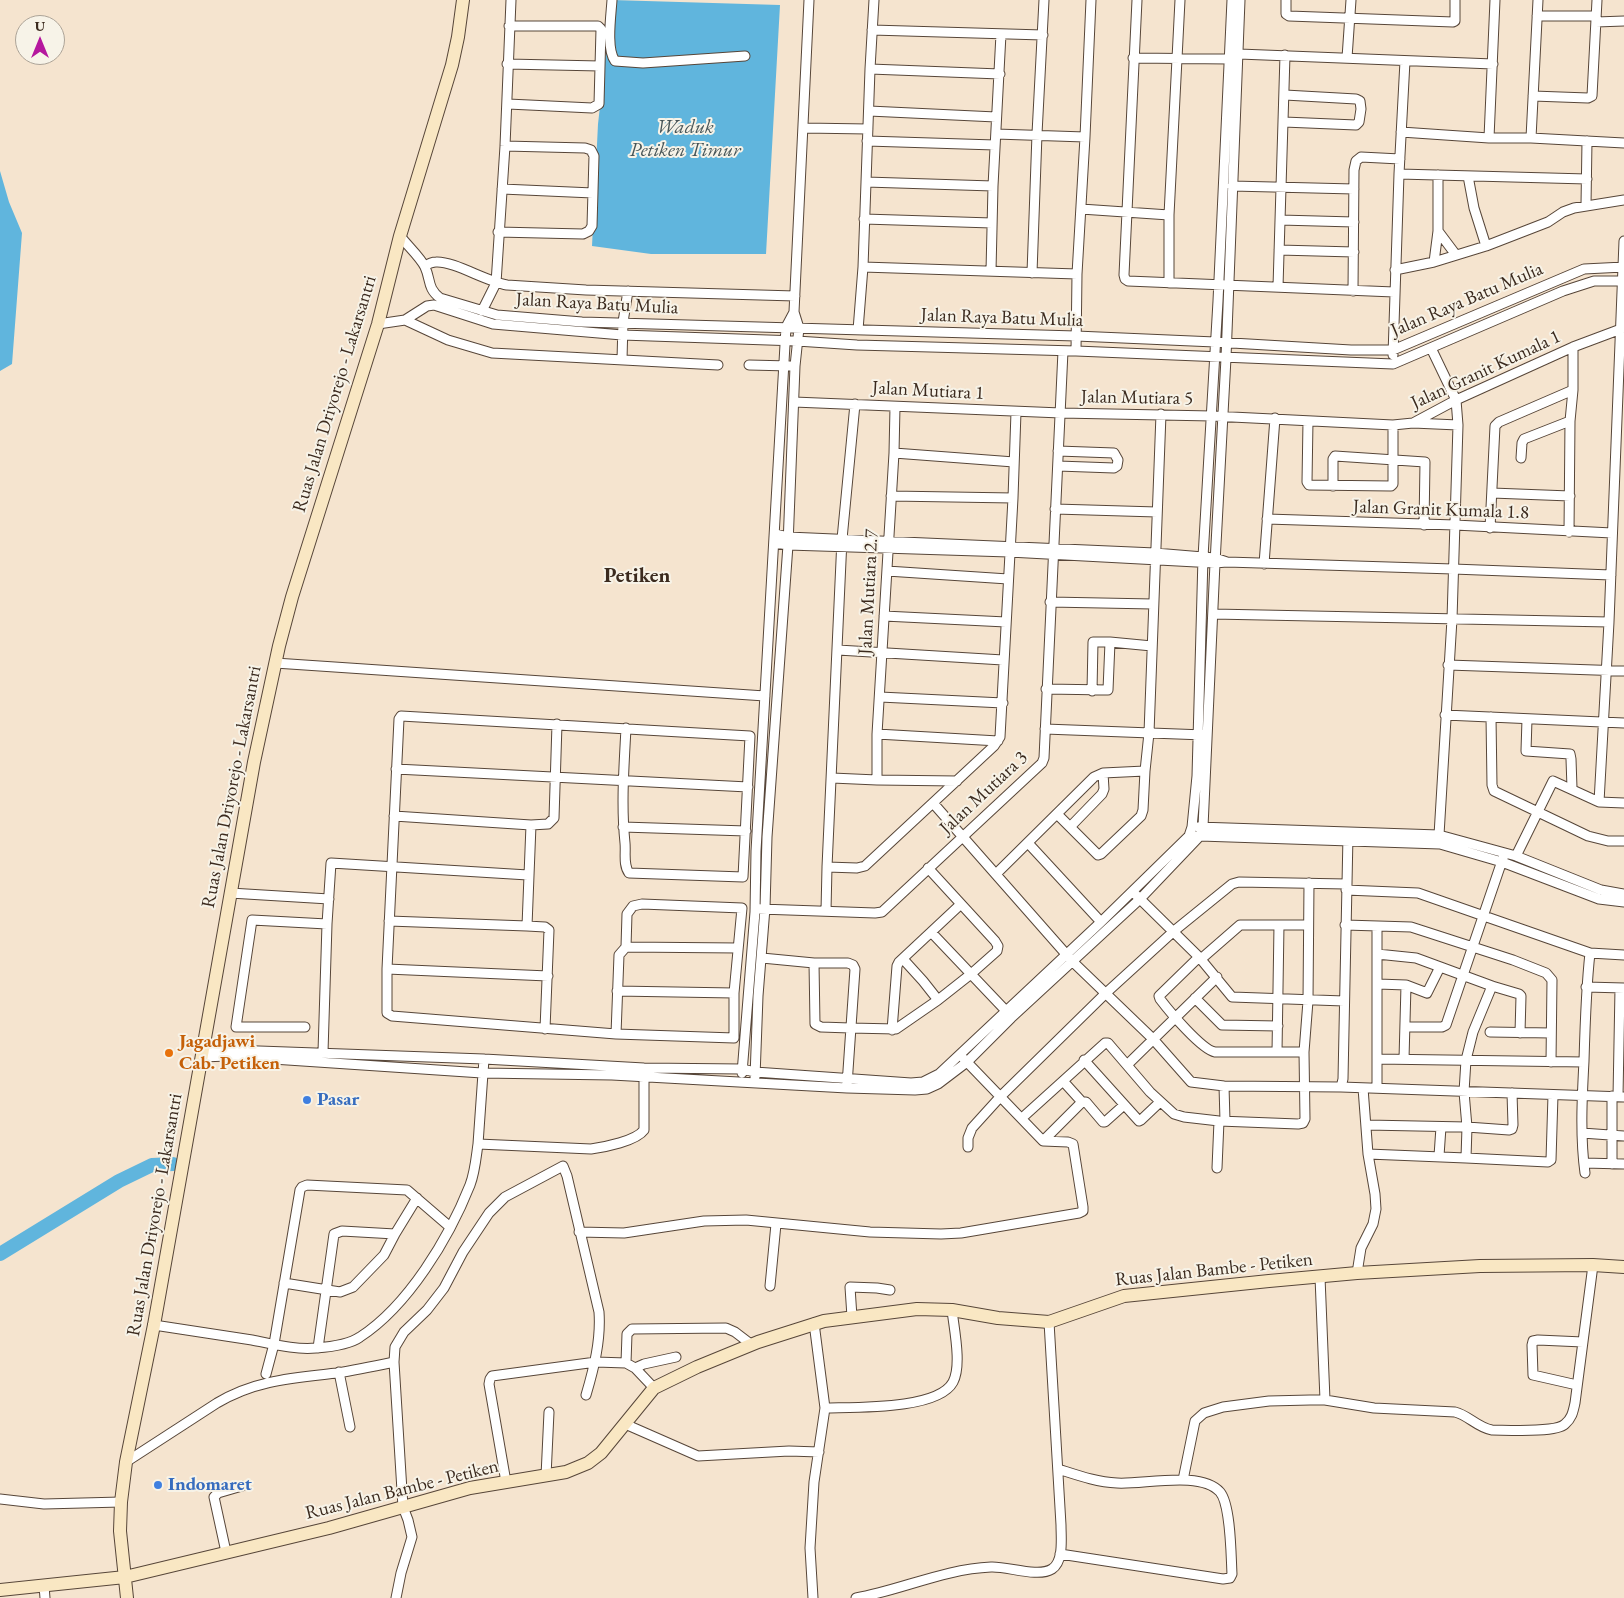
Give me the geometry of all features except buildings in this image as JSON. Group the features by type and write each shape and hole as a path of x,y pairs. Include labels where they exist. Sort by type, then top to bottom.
{"main road":[{"name":"Ruas Jalan Driyorejo - Lakarsantri","path":"126,1598 126,1577 121,1542 121,1502 126,1462 154,1325 254,762 275,663 292,597 378,324 400,236 452,65 463,0"},
{"name":"Ruas Jalan Bambe - Petiken","path":"0,1590 45,1592 126,1577 329,1528 470,1488 566,1472 588,1464 601,1454 654,1388 697,1367 814,1323 917,1309 952,1310 998,1318 1049,1322 1124,1296 1320,1277 1480,1266 1593,1265 1624,1267"}],"street":[{"path":"482,311 496,283 508,104 507,64 510,0"},
{"path":"612,0 610,48 616,61 643,63 745,56"},
{"path":"755,1082 758,996 766,908 767,836 788,541 795,366 799,328 794,312 794,296 809,0"},
{"path":"858,330 874,0"},
{"path":"1032,273 1044,0"},
{"path":"1076,351 1077,274 1091,0"},
{"path":"1137,0 1133,58 1125,279 1128,281 1169,283 1394,292"},
{"path":"1169,283 1169,215 1180,0"},
{"path":"203,1053 482,1073 612,1071 644,1072 742,1082 847,1084 923,1082 939,1074 1070,958 1140,900 1202,832 1203,560 1212,416 1232,0"},
{"path":"1070,958 1101,922 1191,831 1203,735 1213,614 1226,358 1240,0"},
{"path":"1286,0 1286,14 1288,16 1453,22 1455,21 1455,0"},
{"path":"1347,58 1351,0"},
{"path":"1489,138 1495,0"},
{"path":"1531,138 1538,0"},
{"path":"1533,96 1588,98 1592,96 1597,0"},
{"path":"1537,16 1624,21"},
{"path":"508,104 594,108 599,104 601,30 598,26 509,26"},
{"path":"872,30 1043,35"},
{"path":"991,272 993,186 1001,34"},
{"path":"1133,58 1229,59 1239,54 1492,64"},
{"path":"1278,287 1286,55"},
{"path":"1393,364 1394,292 1405,61"},
{"path":"507,64 600,66"},
{"path":"870,69 1000,74"},
{"path":"1284,122 1356,125 1359,122 1361,109 1360,101 1356,99 1285,95"},
{"path":"869,111 996,116"},
{"path":"804,128 868,129"},
{"path":"1401,132 1489,138 1531,138 1624,143"},
{"path":"996,134 1085,137"},
{"path":"867,140 996,145"},
{"path":"1586,205 1587,141"},
{"path":"498,232 587,233 592,226 594,156 592,150 585,148 505,146"},
{"path":"1353,290 1355,165 1361,157 1400,160"},
{"path":"1399,174 1587,180"},
{"path":"1434,262 1438,231 1438,175"},
{"path":"1468,176 1474,208 1486,246"},
{"path":"866,182 993,186"},
{"path":"1232,186 1354,190"},
{"path":"502,189 593,193"},
{"path":"1395,270 1434,262 1486,246 1548,222 1563,212 1586,205 1624,200"},
{"path":"1081,209 1169,215"},
{"path":"864,219 992,222"},
{"path":"1280,220 1354,222"},
{"path":"1438,231 1456,255"},
{"name":"Jalan Raya Batu Mulia","path":"400,236 425,266 429,285 440,298 497,316 582,322 1076,336 1351,350 1393,350 1584,269 1623,267"},
{"path":"1599,802 1612,533 1620,466 1622,340 1620,329 1624,281 1624,241"},
{"path":"1279,250 1354,252"},
{"path":"425,266 436,262 444,263 496,283 586,290 794,296"},
{"path":"862,267 1077,274"},
{"path":"378,324 405,320 427,306 434,305 493,324 622,335 797,341 857,346 1076,351 1393,364 1562,291 1594,281 1624,281"},
{"path":"622,360 623,322 628,290"},
{"path":"742,1082 754,908 786,328 794,312"},
{"path":"405,320 448,340 492,353 718,365"},
{"name":"Jalan Granit Kumala 1","path":"1212,416 1393,425 1412,423 1456,400 1574,347 1620,329"},
{"path":"1569,532 1570,422 1574,347"},
{"path":"1431,348 1456,400 1458,425 1452,618 1439,839"},
{"name":"Jalan Mutiara 3","path":"754,908 880,913 1042,763 1044,758 1063,351"},
{"path":"749,366 795,366"},
{"path":"1490,528 1494,430 1496,424 1573,390"},
{"name":"Jalan Mutiara 1","path":"794,402 1061,414"},
{"path":"826,911 842,543 855,404"},
{"name":"Jalan Mutiara 2.7","path":"877,780 877,734 892,496 895,407"},
{"path":"827,868 862,867 934,803 998,741 1002,703 1016,412"},
{"name":"Jalan Mutiara 5","path":"1061,414 1212,416"},
{"path":"1057,814 1098,855 1141,816 1144,801 1149,732 1161,414"},
{"path":"1264,564 1275,418"},
{"path":"1308,421 1307,484 1333,486 1391,486 1393,484 1393,425"},
{"path":"1522,458 1522,443 1524,439 1570,422"},
{"path":"1412,423 1458,425"},
{"path":"1058,451 1114,453 1118,460 1117,466 1114,468 1058,466"},
{"path":"894,453 1014,462"},
{"path":"1333,486 1333,458 1335,456 1426,463 1424,525"},
{"path":"1492,493 1570,496"},
{"path":"892,496 1013,498"},
{"path":"1055,509 1157,512"},
{"name":"Jalan Granit Kumala 1.8","path":"1267,519 1455,525 1612,533"},
{"path":"775,538 788,541 1053,551 1264,564 1453,568 1611,576"},
{"path":"887,571 1008,579"},
{"path":"1050,602 1153,604"},
{"path":"1213,614 1609,622"},
{"path":"884,616 1006,622"},
{"path":"1092,691 1094,642 1152,646"},
{"path":"1046,689 1108,690 1110,642"},
{"path":"838,650 1003,660"},
{"path":"275,663 766,696"},
{"path":"1448,665 1624,671"},
{"path":"880,697 1002,703"},
{"path":"1445,715 1624,723"},
{"path":"616,1034 619,955 626,947 628,914 633,906 642,904 742,908 734,993 734,1038 616,1034 392,1016 387,1013 387,969 396,769 399,719 401,716 557,724 626,728 750,736 743,877 629,873 627,870 623,827 626,728"},
{"path":"1491,717 1493,789 1500,795 1588,836 1608,841 1624,841"},
{"path":"1527,719 1527,752 1570,754 1572,788"},
{"path":"394,816 531,825 548,824 554,818 557,724"},
{"path":"1045,729 1203,735"},
{"path":"877,734 998,741"},
{"path":"396,769 748,787"},
{"path":"997,873 1089,782 1103,773 1145,771"},
{"path":"1070,827 1102,794 1103,773"},
{"path":"832,778 957,781"},
{"path":"1516,856 1553,781 1572,788 1599,802 1624,804"},
{"path":"934,803 1070,958 1153,1039 1191,1082 1224,1086 1341,1087 1618,1097"},
{"path":"527,926 531,825"},
{"path":"623,827 746,832"},
{"path":"1191,831 1348,841 1439,839"},
{"path":"1202,832 1348,831 1439,839 1504,858 1599,899 1624,902"},
{"path":"1341,1087 1343,1080 1348,831"},
{"path":"1028,843 1101,922"},
{"path":"1504,858 1516,856 1601,890 1624,894"},
{"path":"1404,1027 1446,1026 1504,858"},
{"path":"323,1052 331,863 528,875"},
{"path":"814,962 814,1022 816,1026 821,1027 892,1030 903,1025 971,974 997,950 998,946 928,868"},
{"path":"968,1147 968,1138 972,1128 1001,1096 1106,993 1174,931 1236,882 1309,883 1418,893 1590,953 1624,955"},
{"path":"1022,1118 1105,1043 1108,1044 1160,1102 1174,1114 1222,1121 1301,1124 1305,1119 1304,1052 1308,1001 1309,883"},
{"path":"1133,891 1200,958 1232,997 1344,1001"},
{"path":"230,893 329,899"},
{"path":"892,1030 896,966 898,962 960,904"},
{"path":"305,1027 236,1027 252,920 327,924"},
{"path":"389,921 546,927 549,930 545,1029"},
{"path":"1304,1052 1211,1051 1175,1018 1159,996 1240,924 1308,925"},
{"path":"1278,1052 1279,925"},
{"path":"1345,926 1411,927 1513,960 1548,975 1552,980 1551,1062"},
{"path":"1376,1088 1378,926"},
{"path":"931,932 1009,1014"},
{"path":"626,947 738,948"},
{"path":"1585,1173 1582,1096 1586,986 1590,953"},
{"path":"1377,954 1409,956 1519,994 1521,996 1520,1033"},
{"path":"762,958 848,963 853,965 855,969 847,1084"},
{"path":"903,959 923,980 938,1000"},
{"path":"1378,984 1406,985 1427,993 1440,967"},
{"path":"387,969 548,976"},
{"path":"1127,1065 1217,977"},
{"path":"1404,1059 1406,985"},
{"path":"1466,1158 1467,1127 1464,1092 1466,1060 1473,1032 1492,986"},
{"path":"1586,986 1622,988 1621,1066 1613,1136 1612,1164"},
{"path":"617,991 734,993"},
{"path":"1195,998 1222,1025 1278,1026"},
{"path":"644,1072 742,1068 755,1072 847,1084 915,1090 927,1089 938,1084 967,1062 1009,1014"},
{"path":"1490,1032 1551,1033"},
{"path":"203,1053 323,1052 484,1059 612,1071"},
{"path":"580,1232 624,1233 704,1221 746,1220 870,1232 941,1234 961,1233 1081,1212 1083,1207 1073,1144 1043,1141 960,1055"},
{"path":"154,1325 301,1348 318,1348 359,1338 382,1319 411,1289 450,1227 470,1185 478,1144 484,1059"},
{"path":"1377,1059 1584,1062"},
{"path":"1084,1060 1139,1121 1160,1102"},
{"path":"478,1144 591,1149 605,1147 640,1135 644,1130 644,1072"},
{"path":"1063,1081 1082,1102 1086,1102 1103,1122 1106,1122 1124,1105"},
{"path":"1217,1168 1224,1086"},
{"path":"1357,1274 1360,1248 1373,1224 1376,1209 1368,1154 1363,1088"},
{"path":"1367,1125 1512,1129 1512,1093"},
{"path":"1368,1154 1548,1162 1551,1160 1553,1095"},
{"path":"1043,1141 1082,1102"},
{"path":"1439,1156 1440,1127"},
{"path":"1582,1133 1624,1136"},
{"path":"559,1148 600,1321 596,1362 586,1395"},
{"path":"1584,1163 1624,1164"},
{"path":"396,1598 412,1537 403,1507 394,1362 396,1347 402,1335 427,1310 444,1288 463,1252 489,1213 506,1197 563,1166"},
{"path":"266,1374 274,1344 302,1186 404,1189 410,1191 450,1227"},
{"path":"284,1284 340,1292 353,1287 384,1255 417,1198"},
{"path":"770,1286 776,1224"},
{"path":"318,1348 333,1236 336,1232 342,1231 396,1234"},
{"path":"1183,1480 1195,1421 1204,1413 1223,1407 1269,1401 1325,1400 1374,1408 1455,1412 1460,1413 1484,1428 1492,1430 1546,1429 1564,1425 1572,1416 1578,1385 1593,1265"},
{"path":"1320,1277 1325,1400"},
{"path":"852,1317 850,1287 890,1290"},
{"path":"825,1408 899,1405 919,1402 947,1388 953,1383 957,1361 952,1310"},
{"path":"856,1598 919,1583 949,1572 994,1566 1046,1572 1057,1564 1060,1554 1061,1525 1049,1322"},
{"path":"813,1598 810,1548 814,1482 825,1408 814,1323"},
{"path":"626,1363 627,1334 632,1329 726,1328 735,1332 752,1345"},
{"path":"1578,1385 1535,1377 1533,1373 1532,1345 1533,1341 1538,1340 1584,1342"},
{"path":"635,1368 644,1364 676,1357"},
{"path":"126,1462 231,1394 264,1382 339,1372 394,1362"},
{"path":"506,1482 490,1378 495,1374 596,1362 626,1363 635,1368 654,1388"},
{"path":"339,1372 350,1427"},
{"path":"546,1476 549,1412"},
{"path":"625,1424 698,1456 789,1451 819,1452"},
{"path":"1058,1469 1088,1479 1118,1484 1183,1480 1210,1485 1215,1488 1222,1496 1225,1504 1231,1544 1232,1574 1230,1578 1223,1579 1060,1554"},
{"path":"226,1552 214,1497 218,1493 242,1486"},
{"path":"0,1499 44,1504 121,1502"}],"water":[{"name":"Waduk Petiken Timur","path":"612,0 780,5 766,254 651,254 592,246 598,124"},
{"path":"0,171 9,202 22,233 12,364 0,371"}],"waterway":[{"path":"0,1254 119,1181 152,1165 173,1164"}],"place":[{"name":"Jagadjawi Cab. Petiken","path":"169,1053"},
{"name":"Pasar","path":"307,1100"},
{"name":"Indomaret","path":"158,1485"}],"district":[{"name":"Petiken","path":"637,576"}]}
